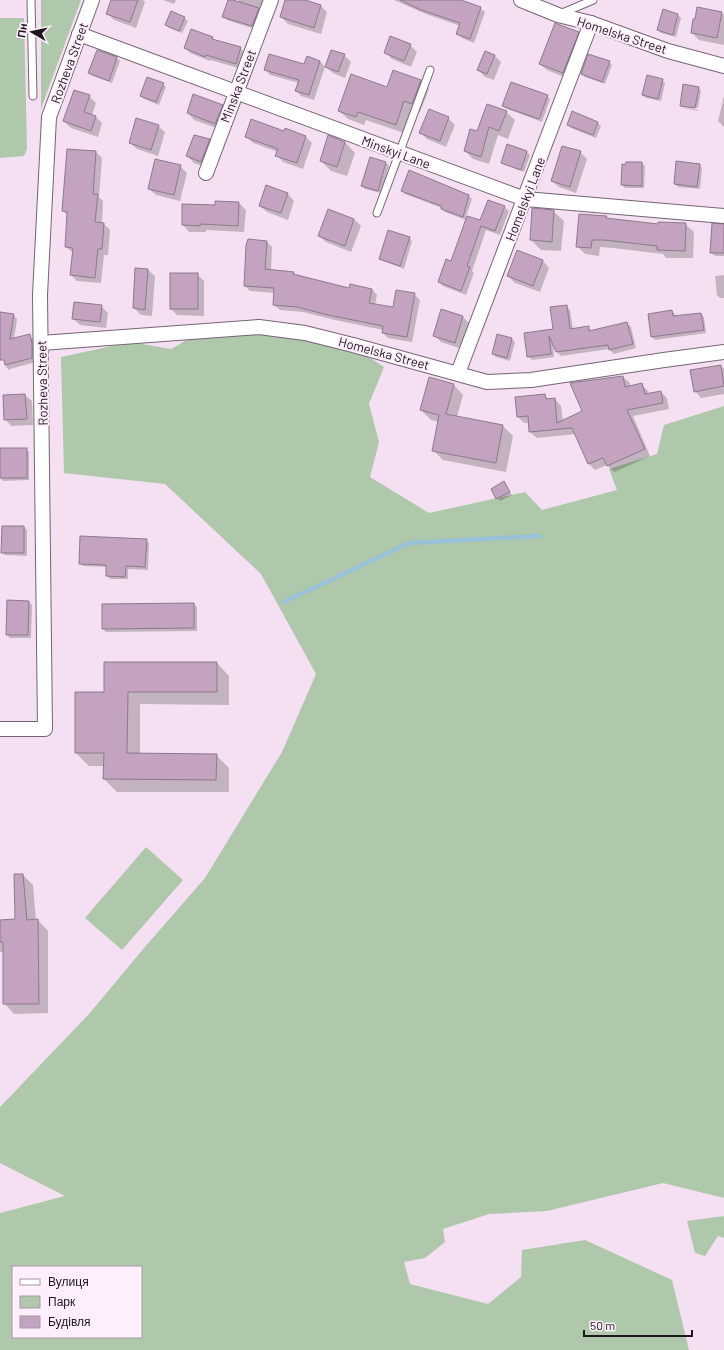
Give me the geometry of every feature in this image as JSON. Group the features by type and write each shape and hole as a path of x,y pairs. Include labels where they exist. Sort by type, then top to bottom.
{"street":[{"name":"Rozheva Street","path":"0,729 45,729 40,295 49,117 92,0"},
{"name":"Minska Street","path":"206,173 271,0"},
{"name":"Homelska Street","path":"521,0 558,15 591,23 668,51 724,66"},
{"name":"Homelskyi Lane","path":"458,373 591,23"},
{"name":"Minskyi Lane","path":"79,34 235,93 525,199 724,216"},
{"name":"Homelska Street","path":"41,342 259,327 305,333 488,382 531,380 724,352"}],"lane":[{"path":"31,0 33,96"},
{"path":"558,15 593,0"},
{"path":"377,214 430,70"}],"green space":[{"path":"41,0 81,0 41,109"},
{"path":"0,18 24,18 27,149 24,156 0,158"},
{"path":"259,331 358,350 384,367 369,404 379,442 370,477 429,513 525,492 542,510 617,490 609,469 657,454 664,425 724,406 724,1198 663,1183 547,1211 489,1214 443,1229 445,1242 425,1258 404,1262 410,1284 488,1304 521,1277 522,1250 585,1240 672,1280 689,1350 0,1350 0,1213 65,1196 0,1163 0,1107 89,1014 205,878 282,752 316,674 261,574 165,484 64,473 61,357 131,342 171,349 197,334"},
{"path":"146,847 183,880 122,950 85,918"},
{"path":"724,1216 724,1238 718,1236 705,1256 695,1253 687,1221"}],"building":[{"path":"111,0 138,0 130,22 106,14"},
{"path":"228,0 233,0 259,8 252,26 222,17"},
{"path":"285,0 305,0 321,5 314,28 280,17"},
{"path":"400,0 461,0 481,7 470,39 456,34 460,23 421,10"},
{"path":"697,7 722,12 717,38 691,33"},
{"path":"663,9 678,14 673,35 657,30"},
{"path":"171,11 185,17 179,31 165,25"},
{"path":"555,23 579,32 563,73 539,64"},
{"path":"191,29 213,37 212,39 241,47 236,64 206,55 205,57 184,48"},
{"path":"390,36 411,44 404,61 384,53"},
{"path":"97,50 117,57 109,81 88,73"},
{"path":"331,50 345,54 338,72 325,67"},
{"path":"485,51 495,55 487,74 477,70"},
{"path":"269,54 304,64 307,56 320,61 309,95 295,91 299,80 264,70"},
{"path":"588,54 610,61 602,82 581,74"},
{"path":"393,70 421,80 412,104 404,101 396,125 358,112 356,117 338,111 351,74 387,87"},
{"path":"647,75 663,79 658,99 642,95"},
{"path":"147,77 164,83 156,102 140,96"},
{"path":"511,82 548,95 539,119 502,106"},
{"path":"683,84 699,87 695,108 680,106"},
{"path":"74,90 90,95 84,112 96,116 91,131 63,121"},
{"path":"193,94 223,105 215,124 187,113"},
{"path":"487,104 507,111 499,131 489,127 481,157 464,151 470,129 477,131"},
{"path":"429,109 449,117 440,141 419,133"},
{"path":"572,111 598,122 593,135 567,125"},
{"path":"136,118 159,125 151,150 129,143"},
{"path":"251,119 284,131 285,128 306,136 297,163 275,156 278,149 245,137"},
{"path":"194,135 210,139 201,162 186,156"},
{"path":"328,135 345,142 337,167 320,161"},
{"path":"507,144 527,151 521,170 501,163"},
{"path":"562,146 581,151 570,187 551,181"},
{"path":"67,149 96,151 93,194 98,194 95,222 104,223 102,249 98,249 95,278 70,275 73,248 65,247 67,212 62,211"},
{"path":"370,157 386,162 378,191 361,186"},
{"path":"155,159 181,165 174,195 148,189"},
{"path":"676,161 700,164 697,187 674,184"},
{"path":"626,162 642,162 642,186 621,185 622,164 625,165"},
{"path":"409,170 469,195 463,217 441,209 441,206 401,191"},
{"path":"266,185 288,193 281,213 259,206"},
{"path":"488,200 505,206 495,231 481,226 467,266 470,267 461,291 438,282 446,259 451,261 467,216 480,220"},
{"path":"215,201 239,202 238,226 200,224 200,226 182,225 182,204 215,205"},
{"path":"532,208 554,210 552,242 530,240"},
{"path":"328,209 354,219 345,246 318,236"},
{"path":"579,214 607,216 606,218 658,224 658,222 686,223 685,251 657,250 657,246 604,240 592,240 591,248 576,247"},
{"path":"712,223 724,224 724,253 710,253"},
{"path":"388,230 410,237 400,266 379,259"},
{"path":"248,239 267,241 265,269 294,272 293,274 349,288 350,284 372,289 369,303 393,307 396,290 415,293 407,337 382,333 383,326 297,307 273,305 274,288 244,286 246,245"},
{"path":"517,250 543,260 533,286 507,276"},
{"path":"135,268 148,269 145,310 133,308"},
{"path":"170,273 198,273 198,309 170,309"},
{"path":"74,302 102,305 100,322 72,319"},
{"path":"567,305 570,329 589,326 589,331 627,322 633,344 609,350 608,345 556,352 549,336 551,354 527,357 524,333 553,329 550,307"},
{"path":"441,309 463,316 455,343 433,336"},
{"path":"672,310 673,316 701,313 704,330 651,337 648,314"},
{"path":"0,312 14,314 10,339 30,334 32,358 5,365 4,360 0,360"},
{"path":"497,334 512,338 507,358 492,354"},
{"path":"721,365 724,386 694,392 690,370"},
{"path":"623,376 625,387 642,383 645,394 661,391 663,403 627,410 645,449 607,466 603,458 588,464 572,428 529,432 528,416 517,417 515,397 545,394 546,399 555,398 557,423 582,411 570,383"},
{"path":"429,377 454,384 446,414 503,425 496,463 432,451 439,415 420,410"},
{"path":"25,394 27,419 4,420 3,395"},
{"path":"0,448 27,448 27,478 0,478"},
{"path":"504,481 510,492 496,499 491,489"},
{"path":"2,526 24,526 24,553 1,553"},
{"path":"80,536 147,539 145,567 126,566 125,577 106,576 106,565 79,564"},
{"path":"7,600 29,601 28,635 6,635"},
{"path":"194,603 194,628 102,629 102,604"},
{"path":"104,662 217,662 217,692 128,692 127,753 217,754 216,780 103,779 104,753 75,753 75,692 104,692"},
{"path":"14,874 23,874 27,920 38,919 39,1004 3,1004 3,942 0,942 0,920 15,919"}],"waterway":[{"path":"284,602 409,543 539,536"}]}
